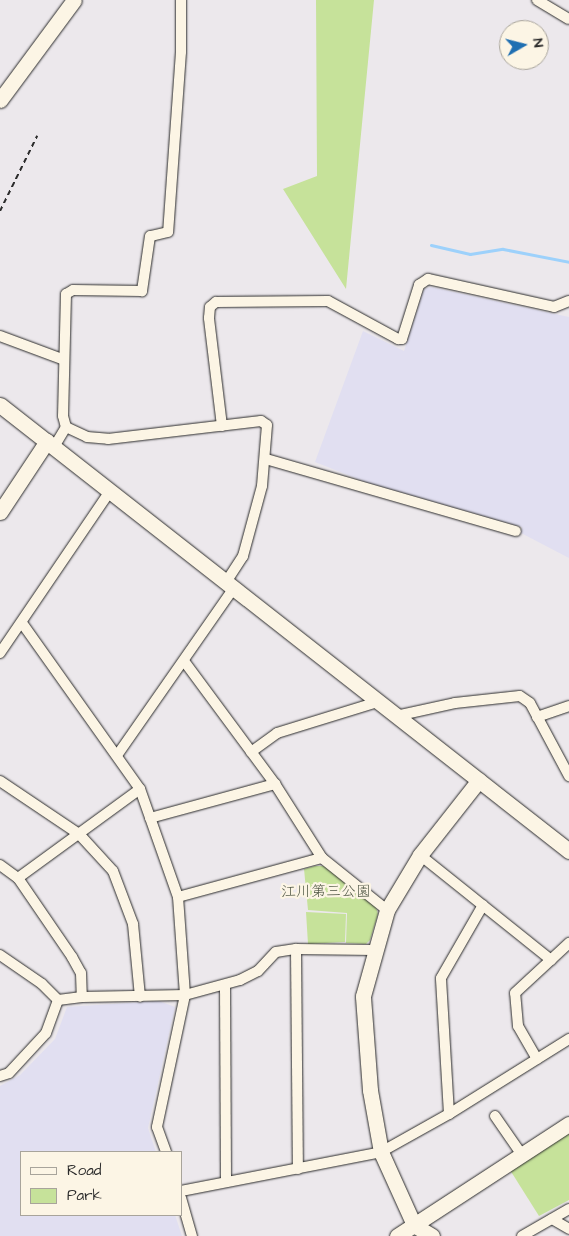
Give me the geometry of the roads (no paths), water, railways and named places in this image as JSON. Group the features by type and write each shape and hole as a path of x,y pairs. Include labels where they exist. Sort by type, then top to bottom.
{"street":[{"path":"0,100 73,0"},
{"path":"0,512 50,444 66,427 62,359 66,294 73,290 142,291 150,236 168,232 181,52 181,0"},
{"path":"537,0 569,19"},
{"path":"222,426 209,318 210,307 216,302 328,301 398,339 402,339 419,285 428,279 554,307 569,301"},
{"path":"0,336 62,359"},
{"path":"0,405 569,851"},
{"path":"66,427 87,437 108,439 261,421 267,425 266,459 243,556 230,585 184,662 118,754"},
{"path":"266,459 516,531"},
{"path":"0,653 110,491"},
{"path":"22,623 118,754 140,789 178,897 185,995 157,1127 166,1151"},
{"path":"184,662 275,784 322,858 388,910"},
{"path":"396,716 455,703 520,696 530,703 569,776"},
{"path":"251,752 277,733 378,702"},
{"path":"537,717 569,706"},
{"path":"432,1236 414,1226 381,1152 370,1090 364,996 374,950 388,910 420,855 479,780"},
{"path":"0,781 79,834 113,871 132,924 140,997"},
{"path":"150,818 275,784"},
{"path":"18,878 140,789"},
{"path":"420,855 551,960"},
{"path":"178,897 322,858"},
{"path":"0,865 18,878 72,957 81,973 82,996"},
{"path":"449,1114 441,978 484,906"},
{"path":"536,1059 518,1026 515,993 569,943"},
{"path":"58,1000 82,996 140,997 185,995 225,986 258,971 276,952 296,949 374,950"},
{"path":"296,949 298,1169"},
{"path":"0,955 42,984 58,1000"},
{"path":"225,986 226,1182"},
{"path":"0,1076 9,1073 46,1033 58,1000"},
{"path":"182,1191 381,1152 449,1114 569,1039"},
{"path":"495,1116 522,1155"},
{"path":"397,1236 569,1124"},
{"path":"182,1201 192,1236"},
{"path":"522,1236 569,1209"},
{"path":"552,1219 569,1229"}],"waterway":[{"path":"431,245 470,254 503,249 569,262"}],"park label":[{"name":"江川第三公園","path":"326,892"}]}
